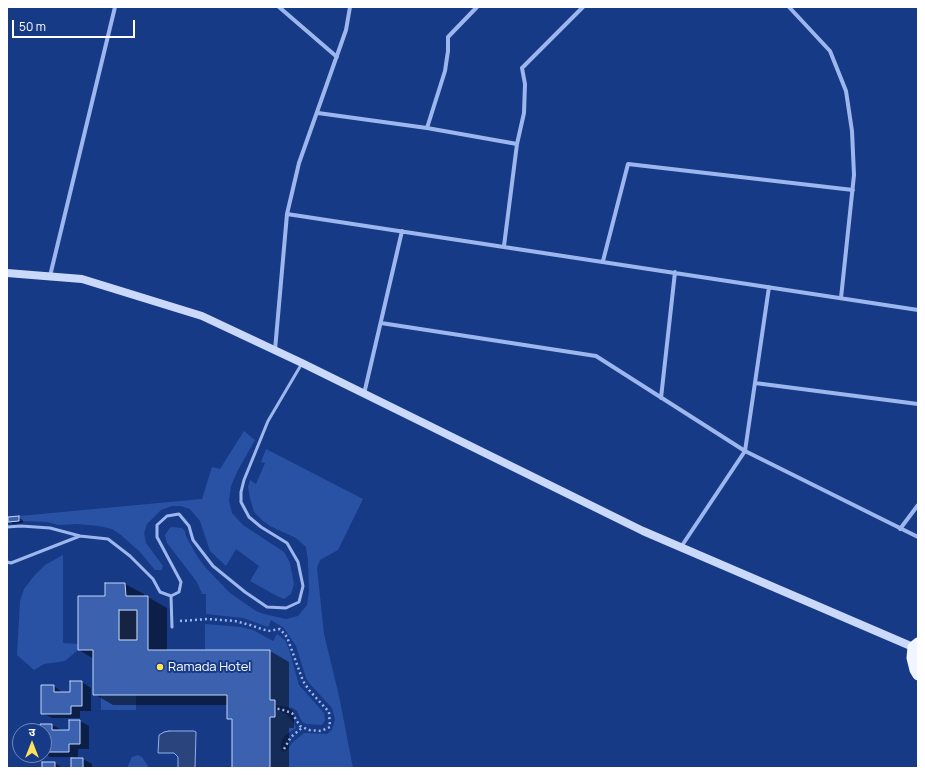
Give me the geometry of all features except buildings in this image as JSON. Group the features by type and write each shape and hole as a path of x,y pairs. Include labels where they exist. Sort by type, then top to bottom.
{"highway":[{"path":"915,645 912,658 918,675"}],"main road":[{"path":"7,273 82,279 202,316 302,363 642,531 915,645"}],"street":[{"path":"50,276 115,7"},
{"path":"279,7 337,57"},
{"path":"275,350 287,214 299,163 318,113 346,30 350,7"},
{"path":"426,128 445,71 448,51 448,37 477,7"},
{"path":"504,246 517,144 524,113 525,84 522,68 583,7"},
{"path":"789,7 830,51 846,91 852,131 854,175 841,298"},
{"path":"318,113 426,128 517,144"},
{"path":"603,261 628,164 853,190"},
{"path":"287,214 918,310"},
{"path":"364,394 402,231"},
{"path":"662,398 675,272"},
{"path":"681,547 745,450 769,287"},
{"path":"381,323 596,356 745,450 918,537"},
{"path":"755,383 918,404"},
{"path":"900,529 918,505"}],"lane":[{"path":"7,527 21,526 50,528 80,536 108,540 130,556 153,579 160,592 171,596 179,592 181,582 157,537 157,525 167,516 179,514 189,526 193,540 213,566 245,592 267,607 286,608 299,602 303,586 298,562 287,543 261,527 249,517 241,502 241,492 244,480 268,421 302,363"},
{"path":"7,562 11,563 80,536"},
{"path":"171,596 172,627"}],"path":[{"path":"172,621 208,619 235,621 268,631 280,630 287,637 303,681 329,712 330,727 321,731 309,730 300,726 292,713 277,709"},
{"path":"284,749 291,737 302,727"}],"shaded area":[{"path":"244,431 255,440 231,486 229,501 232,513 243,525 284,552 290,563 294,584 291,594 284,599 250,581 259,566 236,549 226,566 210,551 200,521 190,509 181,506 172,506 161,510 147,524 144,533 146,543 163,566 162,570 155,570 140,552 112,529 77,524 58,525 47,522 19,521 19,516 202,499 212,467 220,469"},
{"path":"266,449 363,499 338,550 320,560 317,568 324,634 339,696 353,768 270,768 270,717 275,717 275,711 280,711 286,714 294,723 296,728 283,738 281,750 283,752 287,750 292,743 304,733 327,734 332,730 335,719 332,708 306,678 296,646 284,628 271,620 268,627 243,618 206,614 206,594 202,594 197,582 167,543 165,535 171,527 182,528 185,531 186,536 197,556 205,567 230,593 256,611 264,614 286,619 298,616 307,605 309,591 306,547 296,538 270,526 263,521 254,512 250,498 248,487 250,480 256,484 265,463 261,462"},
{"path":"63,555 63,643 78,644 78,650 65,661 44,664 34,670 17,655 20,601 24,589 34,576 45,565"},
{"path":"119,610 137,610 137,640 119,640"},
{"path":"205,624 241,627 253,630 273,641 277,634 285,640 299,685 324,713 325,720 323,724 306,724 302,722 297,711 293,708 275,705 275,700 270,700 270,651 205,650"},
{"path":"101,695 136,695 136,710 101,710"},
{"path":"169,731 196,732 195,768 178,768 178,757 174,753 158,753 159,735"},
{"path":"138,755 142,757 149,768 127,768 132,757"}],"place":[{"name":"Ramada Hotel","path":"160,667"}]}
